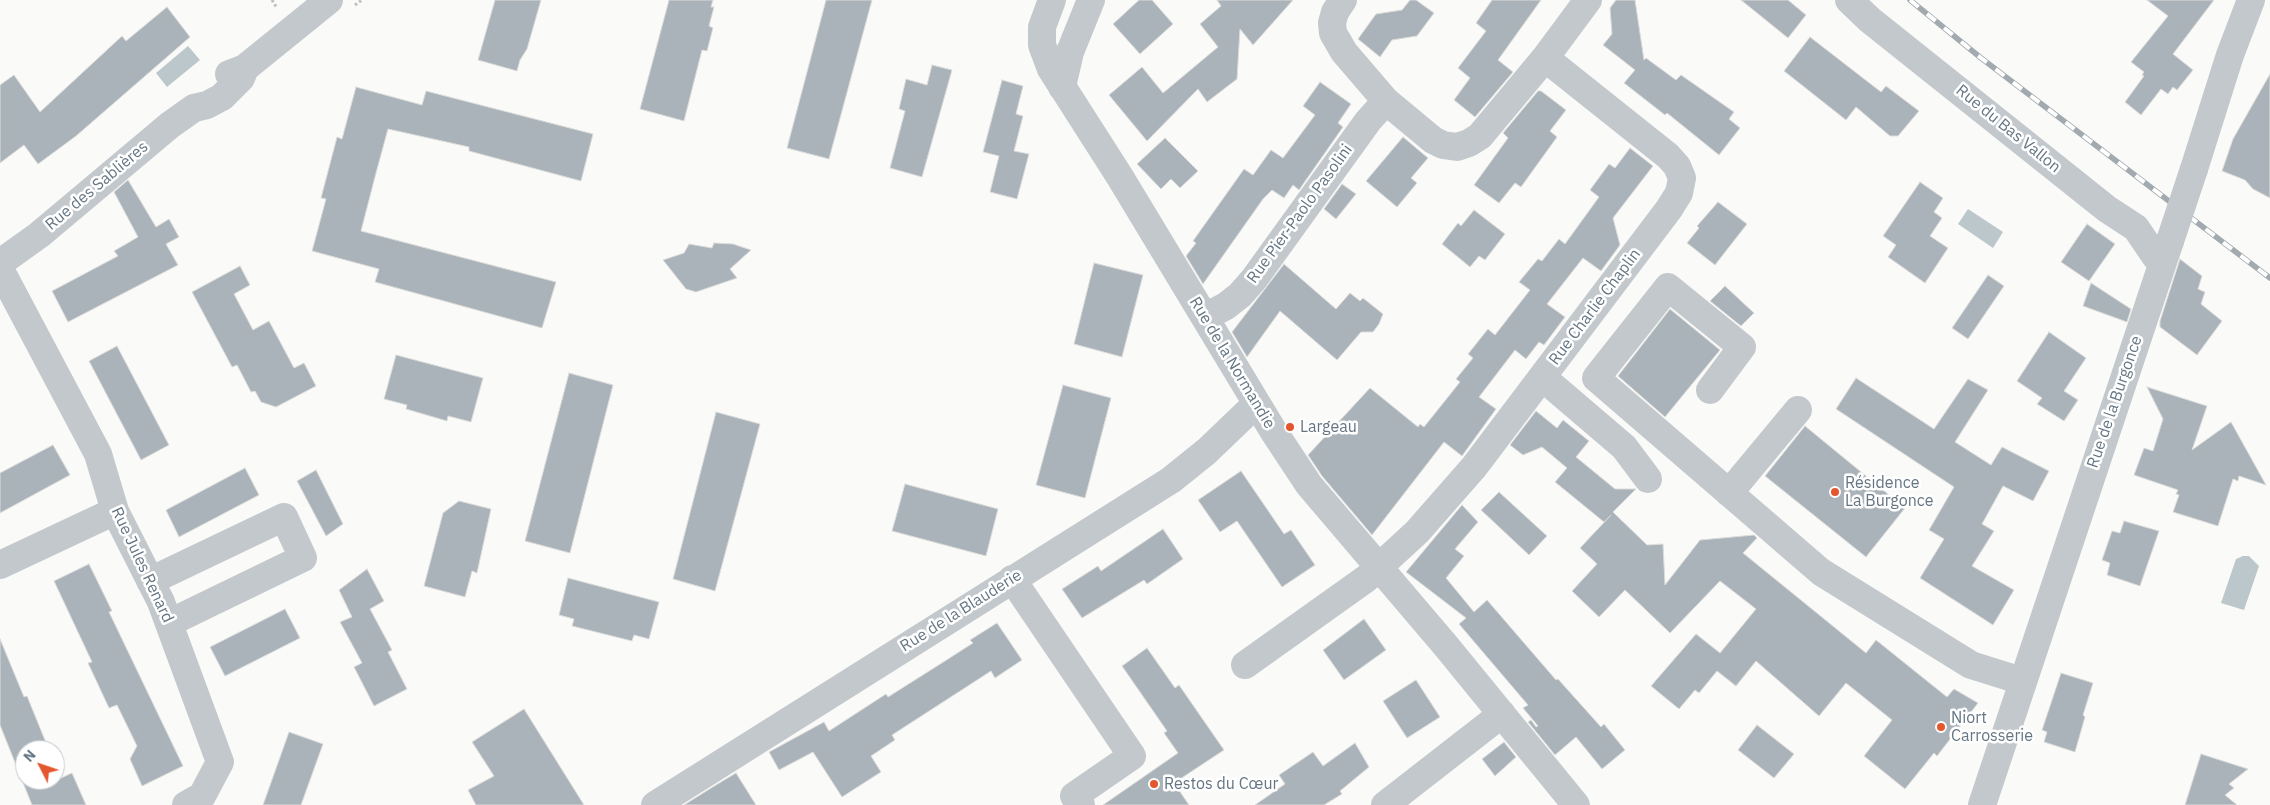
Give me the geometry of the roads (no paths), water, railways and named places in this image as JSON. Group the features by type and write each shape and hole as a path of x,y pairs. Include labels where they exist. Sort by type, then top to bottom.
{"street":[{"name":"Rue des Sablières","path":"0,263 39,235 124,162 194,108 200,97 221,79 237,70 245,68 329,0"},
{"name":"Rue de la Normandie","path":"1052,0 1047,8 1042,27 1042,45 1048,64 1120,176 1256,404 1309,485 1576,805"},
{"path":"1062,87 1070,52 1091,0"},
{"path":"1343,0 1335,12 1332,23 1333,33 1344,52 1386,101 1433,140 1443,145 1457,147 1470,143 1480,136 1545,58 1588,0"},
{"name":"Rue du Bas Vallon","path":"1849,0 1870,20 2107,208 2136,228 2155,256 2166,252"},
{"name":"Rue de la Burgonce","path":"1982,805 2194,169 2230,55 2251,0"},
{"name":"Rue Charlie Chaplin","path":"1245,665 1367,578 1417,532 1474,467 1669,209 1679,193 1682,178 1677,166 1668,156 1545,58"},
{"name":"Rue Pier-Paolo Pasolini","path":"1205,317 1226,306 1240,295 1254,279 1368,121 1386,101"},
{"name":"Rue Jules Renard","path":"0,269 98,454 115,511 169,623 220,762 202,796 186,805"},
{"path":"1710,390 1742,347 1668,287 1596,378 1821,572 1972,665 2022,681"},
{"path":"1542,377 1624,447 1648,479"},
{"name":"Rue de la Blauderie","path":"655,805 1171,480 1207,451 1256,404"},
{"path":"1729,493 1798,410"},
{"path":"0,565 115,511"},
{"path":"150,581 284,517 303,558 169,623"},
{"path":"1012,579 1132,756 1074,796 1081,805"},
{"path":"1385,805 1502,714"}],"railway":[{"path":"1910,0 1981,58 2270,278"}],"place":[{"name":"Largeau","path":"1290,427"},
{"name":"Résidence La Burgonce","path":"1835,492"},
{"name":"Niort Carrosserie","path":"1941,727"},
{"name":"Restos du Cœur","path":"1154,784"}]}
